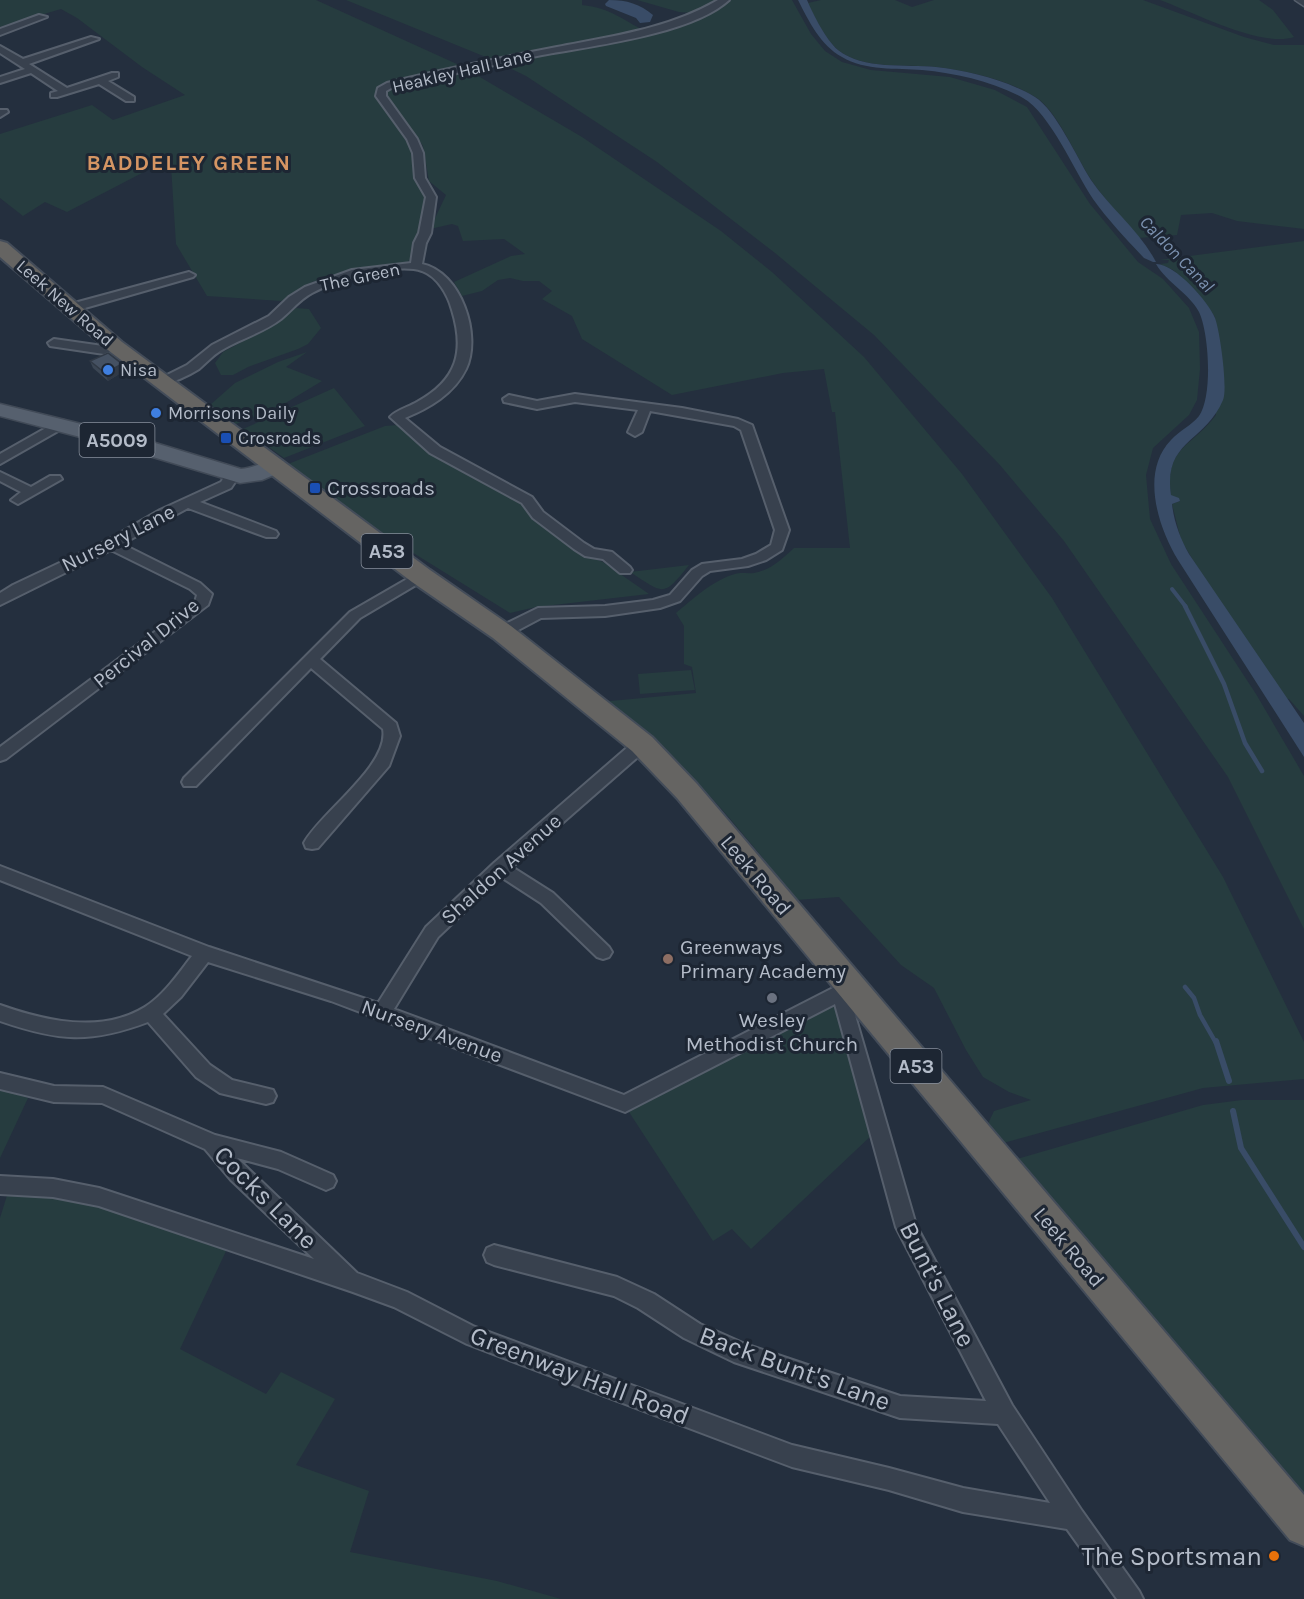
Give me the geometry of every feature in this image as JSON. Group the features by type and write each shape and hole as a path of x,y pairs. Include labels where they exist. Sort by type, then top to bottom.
{"highway":[{"name":"Leek New Road","path":"0,248 115,346 267,460"},
{"name":"Leek Road","path":"267,460 421,576 502,632 642,744 687,791 845,992 1304,1526"}],"main road":[{"name":"A5009","path":"0,410 60,424 240,476 254,475 267,460"}],"street":[{"name":"Heakley Hall Lane","path":"416,265 431,197 420,178 418,153 412,139 381,96 381,90 390,85 461,68 640,35 685,22 725,0"},
{"path":"0,32 42,17"},
{"path":"21,63 94,39"},
{"path":"0,49 64,92"},
{"path":"0,80 32,70"},
{"path":"53,95 115,75"},
{"path":"100,80 130,99"},
{"name":"The Green","path":"161,381 190,368 214,349 276,317 292,299 311,288 353,274 416,265 426,268 444,280 455,296 466,349 459,369 443,389 422,406 396,417 435,450 527,500 538,515 579,546 590,553 607,555 625,570"},
{"path":"71,308 184,279"},
{"path":"54,343 104,350 115,346"},
{"path":"502,632 538,613 605,611 655,605 675,598 697,573 706,567 744,563 761,557 777,547 782,530 747,428 738,423 646,406 575,398 528,404 509,399"},
{"path":"636,432 646,406"},
{"path":"0,460 60,424"},
{"name":"Nursery Lane","path":"0,600 18,588 111,544 188,502 226,485 230,479 230,472"},
{"path":"0,476 31,492"},
{"path":"18,500 55,479"},
{"path":"188,502 205,511 243,522 271,534"},
{"name":"Percival Drive","path":"0,755 201,604 205,594 195,586 111,544"},
{"path":"190,782 355,615 421,576"},
{"path":"0,584 18,588"},
{"path":"311,660 390,727 392,736 383,762 312,843"},
{"name":"Shaldon Avenue","path":"383,1012 432,932 500,868 642,744"},
{"path":"500,868 548,898 603,952"},
{"name":"Nursery Avenue","path":"0,873 204,952 383,1012 626,1104 845,992"},
{"path":"0,1014 37,1027 77,1032 115,1028 152,1013 176,990 204,952"},
{"name":"Bunt's Lane","path":"845,992 846,1010 906,1227 1004,1413 1074,1520"},
{"path":"152,1013 203,1071 227,1087 266,1096"},
{"name":"Cocks Lane","path":"0,1081 54,1094 103,1095 212,1143 238,1174 353,1281"},
{"path":"212,1143 281,1161 326,1181"},
{"name":"Greenway Hall Road","path":"0,1185 53,1188 99,1197 353,1281 400,1299 467,1334 792,1456 889,1479 963,1500 1074,1520"},
{"name":"Back Bunt's Lane","path":"494,1255 617,1287 646,1301 692,1331 742,1354 900,1407 1004,1413"},
{"path":"1074,1520 1131,1599"}],"green space":[{"path":"0,0 316,0 459,65 380,85 414,153 414,174 424,193 425,207 413,258 405,263 358,270 312,282 282,301 207,296 176,244 171,166 167,160 67,212 45,202 23,216 0,198 0,134 92,105 113,120 185,95 61,9 0,27"},
{"path":"346,0 582,0 582,5 608,11 645,31 493,60"},
{"path":"637,0 714,0 717,2 694,13 679,12"},
{"path":"728,0 792,0 811,34 825,51 842,62 871,70 950,77 995,90 1027,107 1090,204 1138,262 1163,279 1189,308 1199,332 1200,369 1197,400 1189,415 1153,448 1146,475 1150,519 1171,564 1256,694 1304,776 1304,929 1228,777 1064,541 999,464 874,335 775,253 657,162 526,76 499,63 650,34 703,17"},
{"path":"821,0 895,0 912,7 934,0 1143,0 1244,37 1274,45 1304,45 1304,229 1237,221 1212,213 1181,215 1177,235 1138,238 1097,189 1060,125 1037,98 1001,81 962,71 936,67 886,65 860,61 848,56 830,41 810,8 808,3"},
{"path":"1160,0 1259,0 1273,10 1294,37 1264,38 1227,27"},
{"path":"468,70 582,137 721,231 772,272 864,357 962,474 1052,598 1223,877 1304,1042 1304,1079 1203,1088 1003,1143 986,1128 994,1111 1031,1100 1009,1092 983,1077 966,1050 934,988 901,965 839,897 796,900 749,841 698,784 655,743 600,702 696,693 692,667 684,664 684,626 676,613 719,581 737,573 754,573 766,569 776,564 794,548 850,548 835,412 832,412 824,369 783,373 672,395 582,339 572,316 542,299 552,291 539,281 510,278 498,280 482,291 462,296 454,282 511,256 525,254 504,239 463,241 458,226 452,224 430,229 446,195 429,181 423,146 387,95 392,88"},
{"path":"1304,241 1304,716 1289,699 1275,697 1181,540 1172,504 1180,501 1171,496 1170,480 1176,457 1216,415 1215,317 1197,292 1173,270 1160,264 1168,263 1169,260 1159,260"},
{"path":"296,308 309,309 321,328 308,344 233,375 221,375 215,363 223,352 264,330"},
{"path":"307,352 286,367 322,381 284,404 236,424 210,405 235,383 278,362"},
{"path":"334,388 365,426 284,458 243,429"},
{"path":"385,426 403,426 524,501 584,555 603,562 649,594 536,607 510,613 365,523 288,464"},
{"path":"689,565 674,583 662,589 650,585 630,572"},
{"path":"691,670 695,690 640,694 638,674"},
{"name":"Greenways Primary Academy","path":"836,1003 873,1134 751,1249 732,1229 713,1241 629,1112"},
{"path":"0,1089 28,1098 0,1158"},
{"path":"1242,1100 1304,1100 1304,1504 1020,1170 1017,1159 1203,1105"},
{"path":"9,1189 105,1205 227,1249 180,1349 266,1394 281,1372 335,1399 296,1465 369,1491 350,1552 497,1581 561,1599 0,1599 0,1218"}],"water":[{"path":"609,0 638,5 653,15 650,22 640,23 636,18 606,6"},
{"path":"798,0 807,0 829,40 838,50 860,61 961,71 1000,81 1035,97 1051,112 1091,180 1142,240 1156,262 1144,258 1105,214 1093,199 1043,116 1023,98 1000,87 948,73 871,67 851,61 834,52 821,39"},
{"path":"1156,264 1163,265 1181,276 1211,311 1219,335 1224,373 1223,400 1215,414 1179,452 1173,463 1170,477 1171,495 1179,498 1180,501 1172,504 1176,524 1189,554 1304,723 1304,757 1178,560 1159,516 1155,500 1156,468 1171,440 1199,416 1206,394 1208,364 1205,334 1199,312 1190,299 1166,277"}],"building":[{"path":"108,353 122,364 105,373 90,361"}],"waterway":[{"path":"1172,589 1186,607"},
{"path":"1185,606 1224,684 1245,743 1262,771"},
{"path":"1185,987 1194,998 1200,1015 1216,1043"},
{"path":"1216,1041 1229,1081"},
{"path":"1233,1111 1241,1148 1304,1247"}],"place":[{"name":"Nisa","path":"108,370"},
{"name":"Morrisons Daily","path":"156,413"},
{"name":"Crosroads","path":"226,438"},
{"name":"Crossroads","path":"315,488"},
{"name":"Greenways Primary Academy","path":"668,959"},
{"name":"Wesley Methodist Church","path":"772,998"},
{"name":"The Sportsman","path":"1274,1556"}],"district":[{"name":"BADDELEY GREEN","path":"189,162"}],"water label":[{"name":"Caldon Canal","path":"1177,254"}]}
